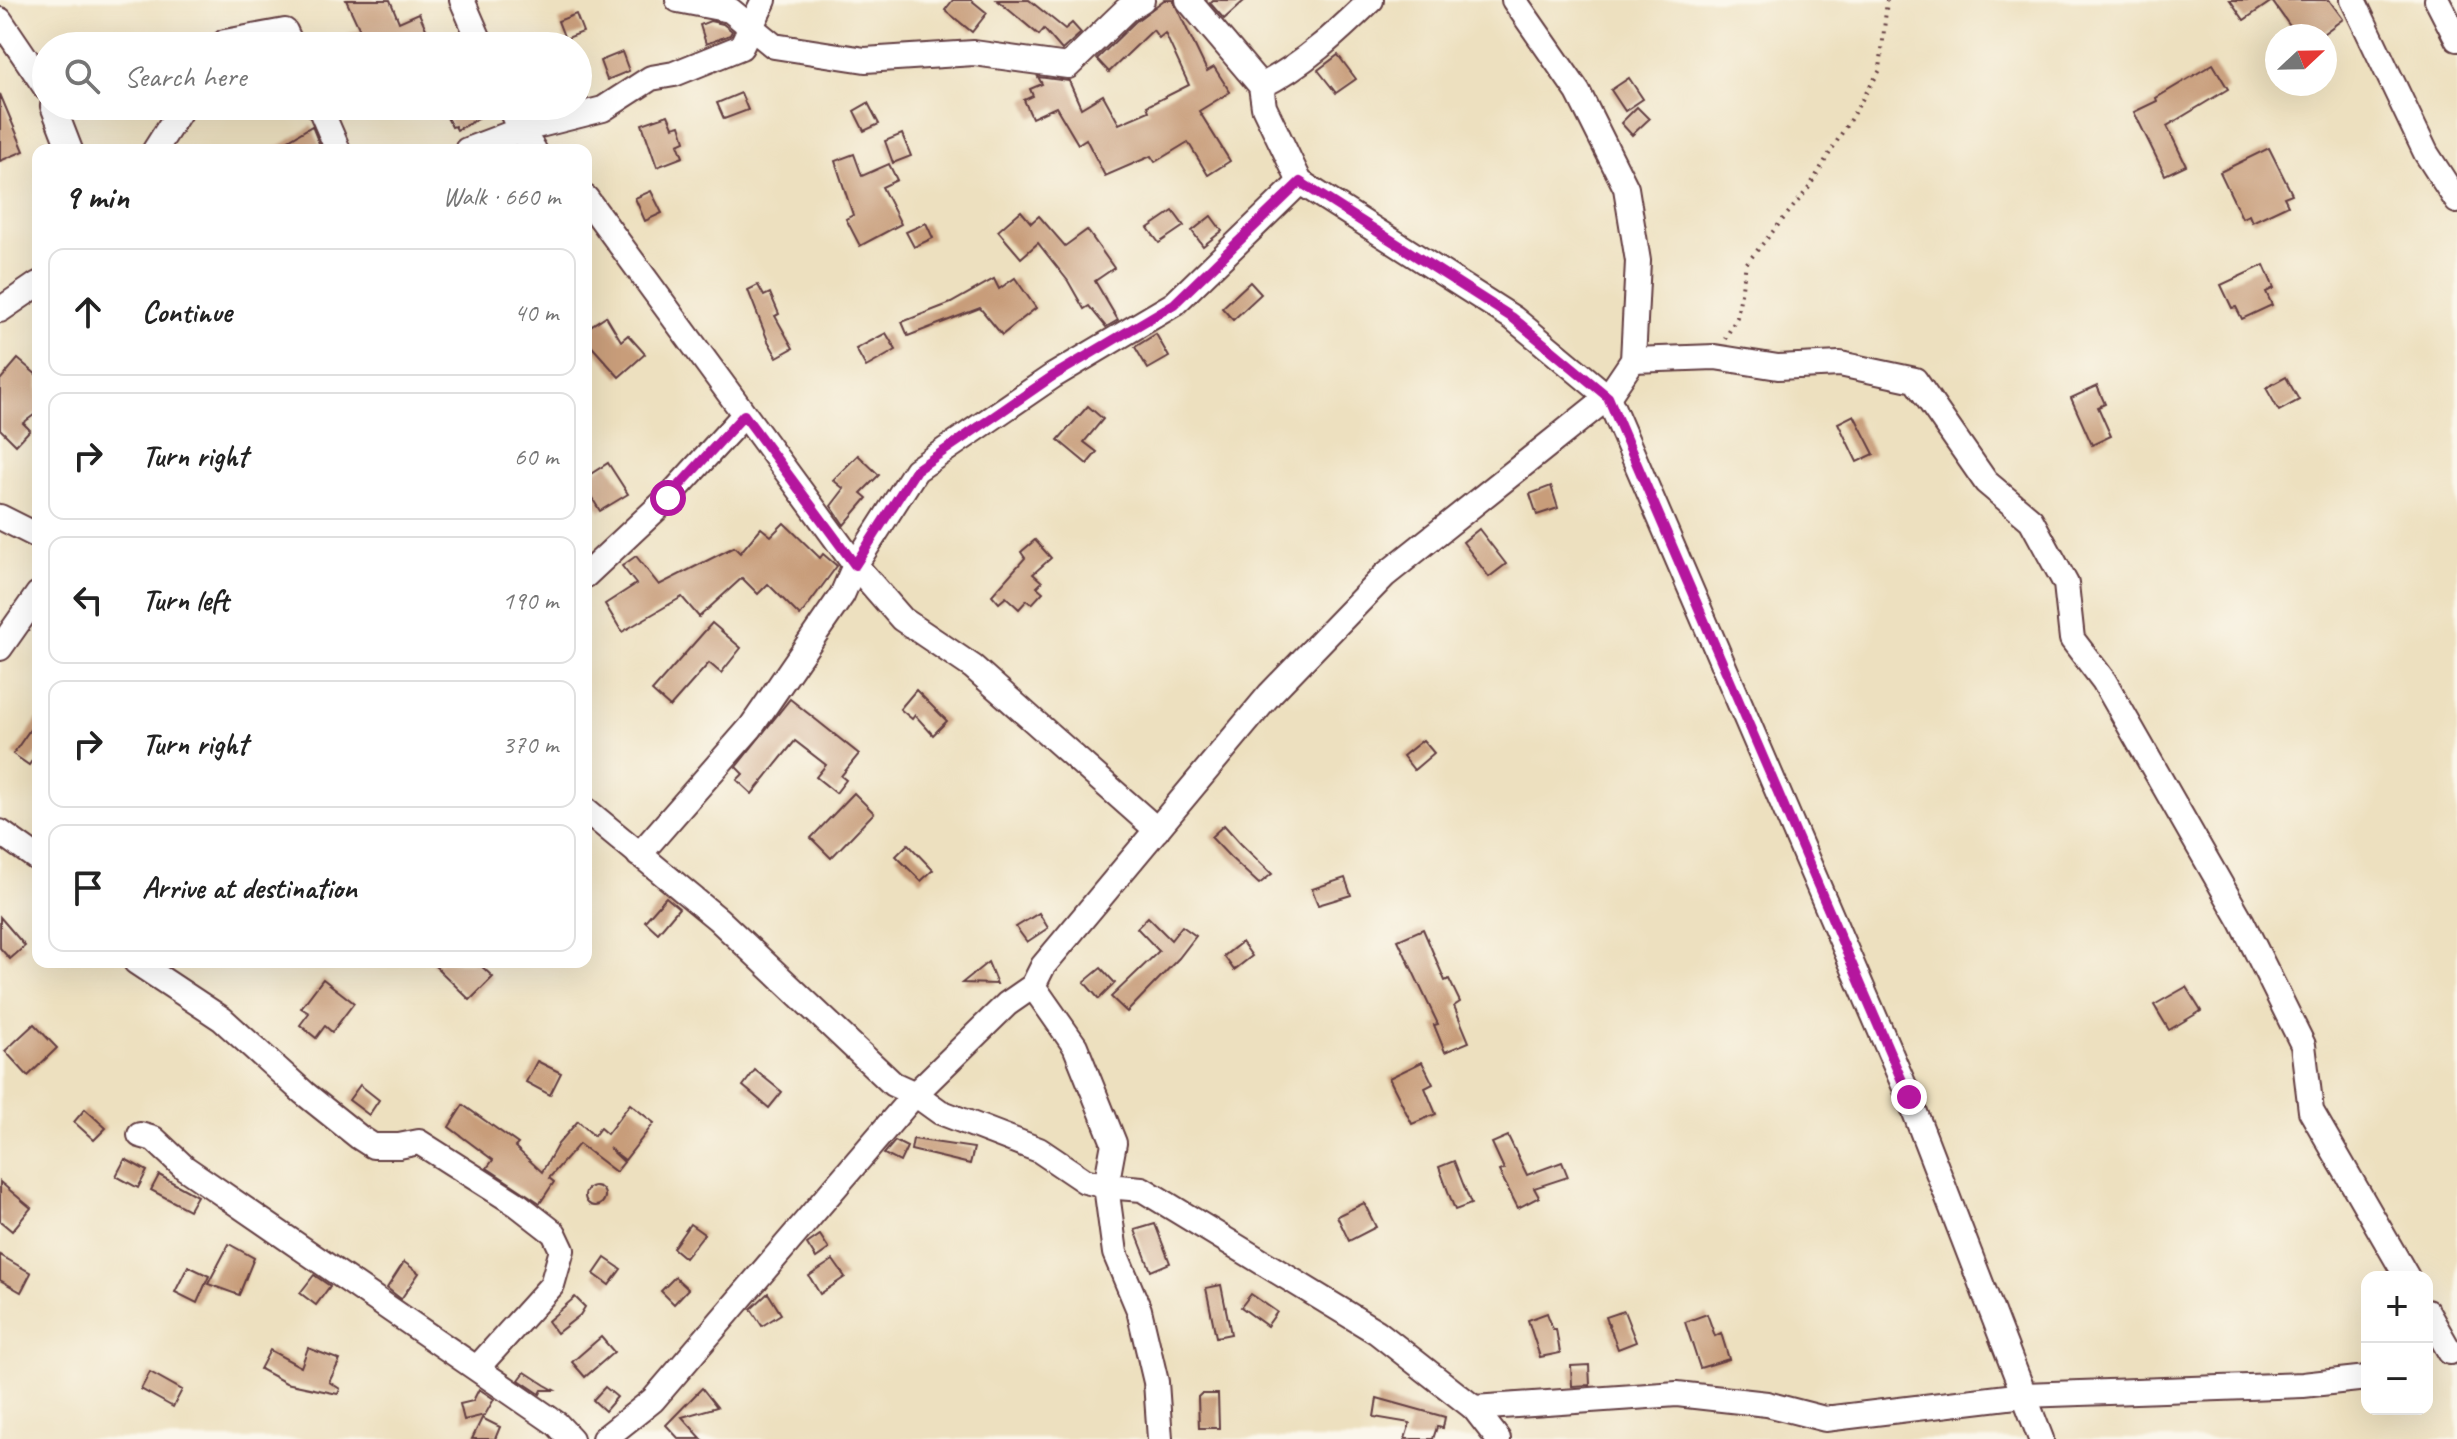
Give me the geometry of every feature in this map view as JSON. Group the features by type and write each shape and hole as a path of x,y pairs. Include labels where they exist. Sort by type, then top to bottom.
{"street":[{"path":"462,0 476,32"},
{"path":"678,0 730,10 774,46 865,60 974,53 1068,66 1128,3"},
{"path":"592,113 651,78 674,74 741,47 764,0"},
{"path":"1188,0 1261,86 1264,107 1300,182 1513,318 1608,397 1909,1097 2041,1439"},
{"path":"1261,86 1283,75 1339,31 1371,0"},
{"path":"604,1439 653,1400 915,1094 1007,1004 1033,986 1043,966 1270,694 1385,575 1608,397 1633,360 1638,261 1626,188 1578,92 1514,0"},
{"path":"2353,0 2426,153 2457,201"},
{"path":"2437,0 2457,39"},
{"path":"0,20 32,65"},
{"path":"58,120 68,144"},
{"path":"159,144 174,120"},
{"path":"325,120 335,144"},
{"path":"516,120 527,140"},
{"path":"503,144 527,140 576,120"},
{"path":"639,855 751,727 842,595 855,565 916,470 1053,376 1174,304 1300,182"},
{"path":"592,206 855,565 902,619 973,667 1157,830"},
{"path":"0,310 32,288"},
{"path":"1633,360 1715,357 1778,367 1840,364 1915,380 1986,482 2031,520 2066,584 2072,639 2104,681 2242,922 2303,1045 2311,1111 2404,1271"},
{"path":"592,569 668,498 744,415"},
{"path":"0,517 32,533"},
{"path":"0,648 32,603"},
{"path":"592,815 718,919 893,1084 915,1094 940,1112 1039,1150 1085,1181 1142,1189 1377,1332 1474,1408 1498,1439"},
{"path":"0,832 32,855"},
{"path":"145,968 222,1019 304,1093 359,1137 373,1146 419,1142 518,1205 554,1233 562,1250 552,1285 477,1368"},
{"path":"1033,986 1075,1046 1114,1143 1106,1186 1115,1253 1139,1310 1156,1382 1160,1439"},
{"path":"140,1135 154,1139 185,1168 557,1424 571,1439"},
{"path":"2433,1326 2445,1355"},
{"path":"1474,1408 1677,1394 1767,1404 1825,1419 2024,1395 2303,1385 2361,1379"}],"path":[{"path":"1715,357 1737,317 1746,264 1808,189 1880,70 1887,0"}],"building":[{"path":"346,0 390,0 399,22 419,13 427,32 353,32 360,30"},
{"path":"953,0 971,0 987,13 972,32 945,10"},
{"path":"997,0 1029,0 1065,29 1072,23 1081,33 1062,50 1044,29 1039,35"},
{"path":"1164,0 1173,0 1207,71 1214,67 1230,92 1199,111 1230,161 1208,175 1188,142 1155,162 1151,156 1105,176 1086,139 1078,144 1056,107 1032,118 1024,100 1033,96 1030,89 1042,84 1038,77 1069,81 1081,108 1103,95 1119,124 1149,111 1147,106 1189,85 1165,33 1159,38 1153,30 1109,72 1097,59 1135,22"},
{"path":"1213,0 1245,0 1224,19 1210,3"},
{"path":"2230,0 2329,0 2343,19 2336,24 2288,24 2272,1 2244,20"},
{"path":"576,14 583,32 562,32 558,21"},
{"path":"710,21 723,24 732,31 730,35 706,44 700,25"},
{"path":"622,52 629,71 607,80 600,61"},
{"path":"1338,55 1356,79 1336,93 1318,70"},
{"path":"2213,64 2228,89 2167,126 2186,165 2165,175 2134,112 2157,101 2156,98"},
{"path":"1629,78 1643,99 1625,111 1611,90"},
{"path":"741,93 748,110 724,119 717,103"},
{"path":"0,94 24,151 0,161"},
{"path":"868,103 879,124 864,131 854,111"},
{"path":"1637,107 1649,119 1632,135 1621,123"},
{"path":"668,115 673,127 680,125 685,141 678,144 683,157 657,167 642,124"},
{"path":"448,120 476,120 457,130 455,126 452,127"},
{"path":"312,126 319,144 282,144"},
{"path":"902,134 911,156 893,163 885,141"},
{"path":"2269,148 2292,194 2284,197 2288,205 2252,222 2249,215 2242,218 2220,172"},
{"path":"854,154 862,176 889,164 897,180 882,187 901,224 860,246 846,219 853,215 835,161"},
{"path":"651,191 662,213 645,221 635,198"},
{"path":"1021,211 1031,223 1039,216 1065,246 1087,230 1114,268 1095,281 1118,320 1106,327 1089,306 1084,309 1068,281 1038,243 1021,258 998,231"},
{"path":"1173,211 1184,226 1159,243 1148,228"},
{"path":"1211,216 1222,231 1203,246 1192,231"},
{"path":"926,223 933,238 914,247 906,232"},
{"path":"2264,265 2274,288 2266,292 2272,305 2242,319 2236,307 2232,308 2221,285"},
{"path":"1015,278 1036,308 1002,335 980,308 908,336 902,322 951,303 994,279 999,289"},
{"path":"1250,282 1261,294 1233,320 1222,308"},
{"path":"758,285 764,296 770,293 779,314 775,316 793,348 777,357 748,290"},
{"path":"606,316 621,341 628,335 645,354 619,377 592,347 592,325"},
{"path":"886,333 896,350 866,367 856,349"},
{"path":"1156,334 1169,357 1148,369 1135,347"},
{"path":"18,359 32,371 32,416 23,423 30,430 16,445 0,429 0,380"},
{"path":"2286,377 2299,400 2279,411 2266,388"},
{"path":"2097,386 2105,404 2098,407 2111,436 2092,445 2071,398"},
{"path":"1088,406 1103,419 1084,442 1097,452 1087,464 1058,440"},
{"path":"1854,415 1874,454 1857,462 1838,423"},
{"path":"858,455 879,475 861,493 867,498 844,525 831,506 844,489 833,480"},
{"path":"608,463 628,494 600,511 592,498 592,473"},
{"path":"1551,486 1558,508 1537,515 1530,494"},
{"path":"784,523 820,558 823,554 837,566 800,616 768,584 758,594 742,578 699,617 682,597 622,632 605,604 636,584 622,566 636,556 659,585 734,547 740,553 761,528 771,536"},
{"path":"1479,529 1506,564 1489,577 1463,542"},
{"path":"1035,540 1051,558 1033,574 1042,582 1037,587 1043,592 1032,604 1027,600 1019,609 1006,597 999,603 992,595 1025,558 1021,552"},
{"path":"712,623 741,648 721,673 709,663 670,707 652,691"},
{"path":"916,690 947,721 933,735 915,715 912,719 900,709"},
{"path":"790,699 859,754 841,776 846,780 836,793 816,777 826,765 795,741 752,794 737,780 743,774 736,767"},
{"path":"32,727 32,761 29,765 13,754"},
{"path":"1423,740 1434,753 1414,770 1403,756"},
{"path":"854,793 874,813 831,858 811,838"},
{"path":"1224,825 1272,874 1259,884 1211,837"},
{"path":"908,844 933,870 921,881 896,856"},
{"path":"1345,878 1351,895 1318,905 1312,889"},
{"path":"666,897 679,908 658,933 645,921"},
{"path":"1039,913 1048,928 1027,942 1016,927"},
{"path":"0,917 25,946 10,959 0,948"},
{"path":"1148,917 1171,940 1182,926 1196,936 1127,1012 1111,997 1159,951 1137,928"},
{"path":"1423,929 1445,981 1449,979 1460,1002 1454,1006 1469,1042 1445,1052 1434,1025 1438,1024 1398,940"},
{"path":"1242,942 1252,956 1234,970 1224,956"},
{"path":"988,962 997,984 962,983"},
{"path":"437,968 483,968 493,977 470,1000"},
{"path":"1101,968 1115,983 1099,999 1084,982"},
{"path":"323,979 354,1003 332,1032 325,1026 316,1038 300,1025 309,1013 301,1008"},
{"path":"2186,987 2201,1011 2169,1030 2154,1005"},
{"path":"34,1024 57,1048 28,1076 5,1051"},
{"path":"537,1061 561,1073 550,1095 526,1082"},
{"path":"1422,1062 1433,1084 1425,1088 1436,1114 1412,1124 1389,1078"},
{"path":"755,1070 782,1092 769,1108 743,1086"},
{"path":"360,1085 379,1100 369,1115 349,1100"},
{"path":"630,1104 654,1123 625,1160 609,1148 624,1162 616,1172 579,1144 549,1178 554,1182 540,1203 487,1168 493,1160 449,1127 463,1105 518,1144 515,1147 542,1172 558,1144 578,1121 594,1136 600,1128 607,1134"},
{"path":"85,1109 106,1128 94,1140 74,1122"},
{"path":"1508,1136 1527,1175 1562,1162 1568,1177 1534,1188 1539,1197 1518,1208 1499,1171 1504,1169 1492,1143"},
{"path":"913,1139 974,1148 970,1164 911,1150"},
{"path":"895,1141 907,1147 900,1162 884,1154"},
{"path":"125,1159 147,1171 138,1188 116,1176"},
{"path":"1454,1161 1471,1204 1455,1210 1439,1167"},
{"path":"159,1175 197,1196 189,1210 151,1190"},
{"path":"0,1182 31,1208 12,1231 0,1221"},
{"path":"595,1186 602,1189 605,1196 602,1203 595,1206 588,1203 585,1196 588,1189"},
{"path":"1364,1203 1376,1227 1349,1241 1337,1216"},
{"path":"690,1224 704,1234 685,1258 673,1248"},
{"path":"1155,1224 1170,1263 1151,1271 1135,1230"},
{"path":"820,1235 829,1249 816,1258 807,1244"},
{"path":"229,1244 254,1258 239,1295 208,1284"},
{"path":"0,1255 31,1273 21,1292 0,1280"},
{"path":"605,1258 621,1269 609,1285 594,1274"},
{"path":"833,1260 845,1277 820,1294 809,1276"},
{"path":"404,1262 419,1273 401,1299 387,1288"},
{"path":"188,1266 209,1276 197,1303 175,1292"},
{"path":"314,1275 330,1286 316,1305 300,1293"},
{"path":"675,1277 688,1289 674,1304 661,1291"},
{"path":"1221,1285 1231,1334 1216,1337 1206,1288"},
{"path":"768,1293 781,1314 762,1326 751,1309"},
{"path":"1251,1294 1277,1312 1267,1326 1241,1307"},
{"path":"575,1297 585,1307 580,1315 557,1333 548,1321"},
{"path":"1624,1311 1636,1342 1618,1349 1606,1317"},
{"path":"1547,1313 1553,1329 1556,1329 1560,1353 1540,1357 1528,1320"},
{"path":"1707,1314 1715,1336 1721,1333 1729,1359 1700,1368 1685,1322"},
{"path":"601,1337 614,1352 585,1377 572,1362"},
{"path":"308,1348 340,1360 329,1382 340,1389 338,1394 286,1383 260,1369 270,1350 301,1367"},
{"path":"1589,1365 1590,1385 1572,1386 1571,1366"},
{"path":"150,1372 182,1390 173,1407 141,1389"},
{"path":"525,1372 554,1390 542,1390 540,1394 519,1380"},
{"path":"605,1387 617,1397 605,1411 593,1400"},
{"path":"702,1388 717,1407 682,1417 702,1439 679,1439 666,1425"},
{"path":"479,1389 494,1399 485,1415 464,1420 460,1404 473,1401"},
{"path":"1201,1394 1218,1394 1219,1428 1199,1428 1198,1397"},
{"path":"1377,1398 1445,1417 1443,1428 1437,1427 1433,1439 1405,1439 1410,1423 1374,1417"},
{"path":"482,1418 500,1427 495,1439 472,1439"}],"route":[{"path":"668,498 744,415 855,565 916,470 1053,376 1174,304 1300,182 1513,318 1608,397 1909,1097"}]}
